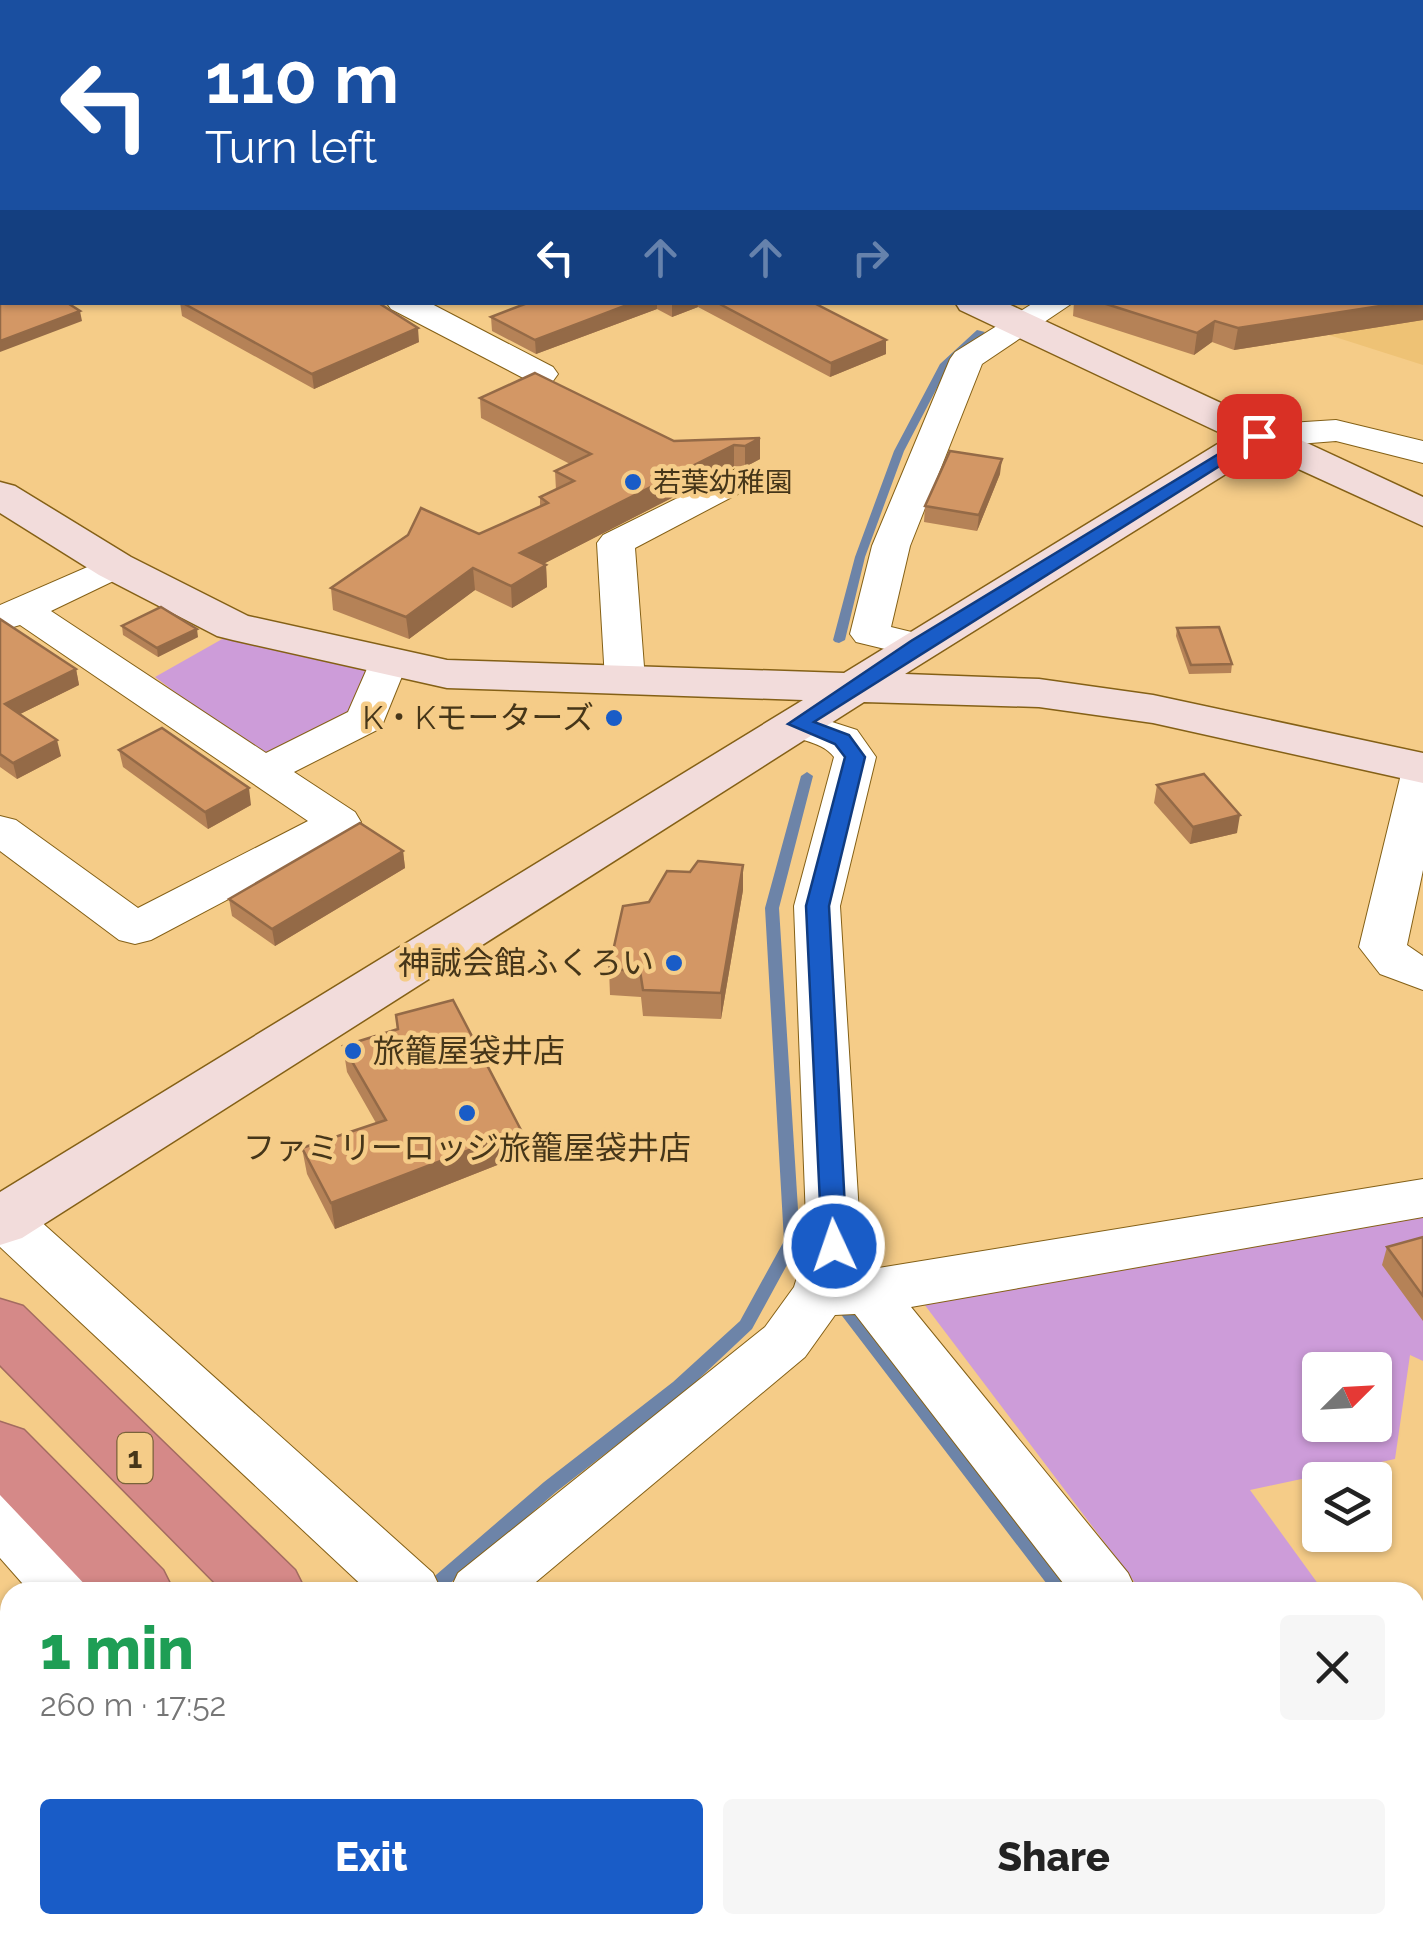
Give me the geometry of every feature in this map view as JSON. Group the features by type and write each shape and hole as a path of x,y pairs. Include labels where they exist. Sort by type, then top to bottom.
{"highway":[{"name":"1","path":"0,1324 260,1582"},
{"path":"0,1450 128,1582"}],"street":[{"path":"408,305 541,374"},
{"path":"980,305 1423,513"},
{"path":"918,645 870,634 891,546 967,359 1053,305"},
{"path":"401,1582 1,1219 1259,436 1336,430 1423,452"},
{"path":"624,680 616,543 736,480"},
{"path":"0,495 115,566 234,626 388,664 447,674 1039,693 1154,710 1423,769 1383,947 1397,963 1423,974"},
{"path":"11,614 115,566"},
{"path":"0,830 135,929 339,822 11,614"},
{"path":"264,771 366,719 388,664"},
{"path":"798,724 842,739 855,757 818,906 834,1246 844,1294 1097,1582"},
{"path":"492,1582 844,1294 1423,1198"},
{"path":"0,1516 59,1582"}],"shaded area":[{"path":"1234,305 1423,305 1423,365"},
{"path":"224,638 371,668 366,719 273,766 155,677"},
{"path":"1423,1214 1423,1361 1410,1355 1395,1459 1302,1462 1302,1479 1250,1490 1317,1582 1134,1582 924,1304"}],"building":[{"path":"0,305 71,305 80,311 0,341"},
{"path":"186,305 382,305 418,328 312,374"},
{"path":"522,305 627,305 535,340 491,317"},
{"path":"722,305 818,305 886,340 831,363"},
{"path":"1109,305 1387,305 1238,328 1215,321 1197,333"},
{"path":"535,373 674,441 760,438 745,446 734,445 520,553 546,565 511,586 473,568 406,617 331,588 408,535 421,508 479,534 548,503 540,497 574,481 555,471 591,454 480,398"},
{"path":"950,451 1002,459 979,515 925,506"},
{"path":"161,607 197,629 157,648 122,626"},
{"path":"0,619 76,669 5,704 57,740 13,763 0,754"},
{"path":"1219,627 1232,664 1191,665 1177,628"},
{"path":"162,728 249,788 205,812 119,750"},
{"path":"1204,774 1240,815 1193,827 1157,785"},
{"path":"360,823 403,851 272,929 229,899"},
{"name":"神誠会館ふくろい","path":"698,861 743,865 721,993 643,990 640,971 609,969 623,906 649,902 667,871 690,872"},
{"path":"453,1000 521,1130 331,1203 302,1148 386,1120 343,1046 398,1029 396,1015"},
{"path":"1423,1237 1423,1296 1387,1247"}],"waterway":[{"path":"839,640 860,557 899,451 945,364 980,332"},
{"path":"440,1582 550,1487 679,1387 746,1325 792,1241 772,908 807,776"},
{"path":"839,1300 1055,1582"}],"place":[{"name":"若葉幼稚園","path":"633,482"},
{"name":"K・Kモーターズ","path":"614,718"},
{"name":"神誠会館ふくろい","path":"674,963"},
{"name":"旅籠屋袋井店","path":"353,1051"},
{"name":"ファミリーロッジ旅籠屋袋井店","path":"467,1113"}],"route":[{"path":"834,1246 818,906 855,757 842,739 798,724 918,645 1259,436"}]}
